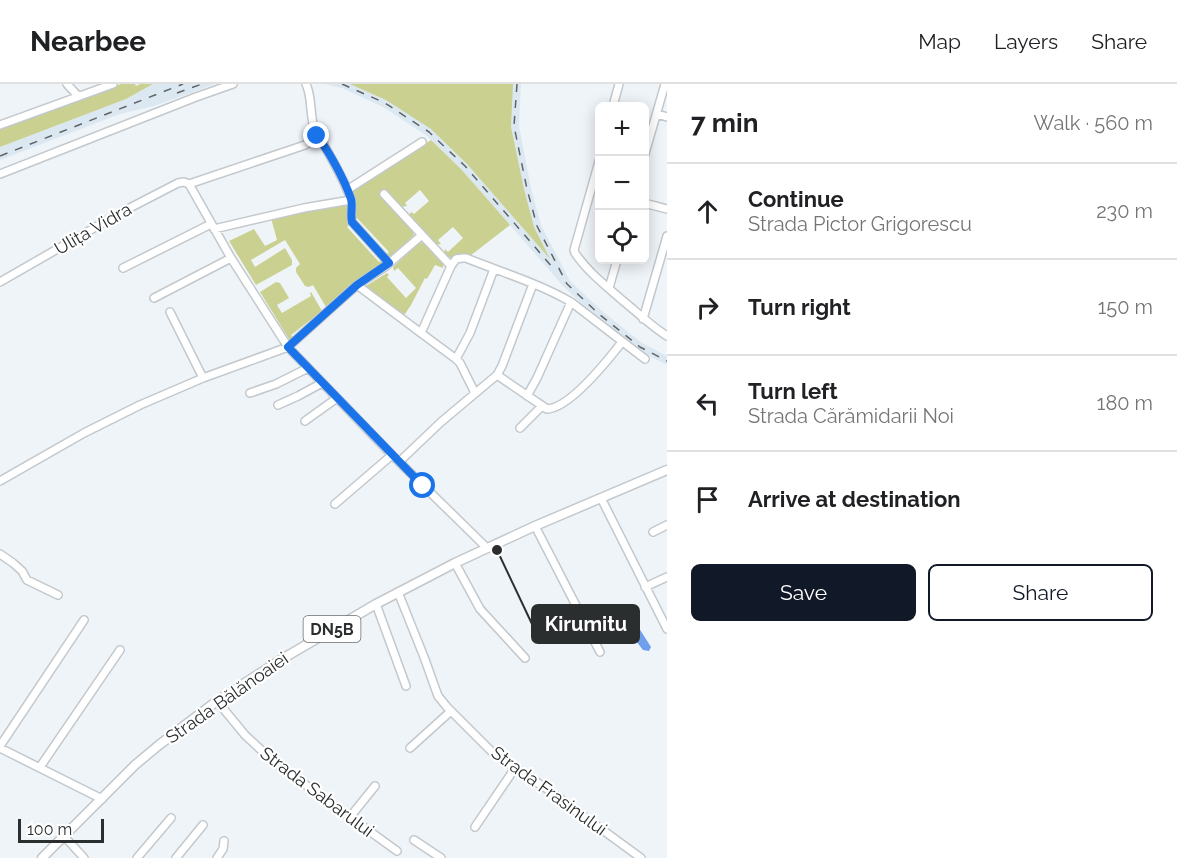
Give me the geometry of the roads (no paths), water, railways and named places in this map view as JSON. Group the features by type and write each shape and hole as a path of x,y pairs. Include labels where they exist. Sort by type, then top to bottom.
{"main road":[{"name":"Strada Bălănoaiei","path":"42,858 135,765 159,745 218,701 282,658 376,604 455,563 667,470"}],"street":[{"path":"67,84 78,96"},
{"path":"0,125 113,84"},
{"path":"0,174 233,84"},
{"path":"306,84 315,132 347,190 351,200 352,222 389,263"},
{"path":"614,102 619,84"},
{"path":"649,126 657,114 665,84"},
{"path":"657,114 667,117"},
{"name":"Ulița Vidra","path":"0,282 120,213 178,183 189,184 305,145 317,136"},
{"path":"347,190 422,142"},
{"path":"595,182 574,250 576,256 644,319 667,336"},
{"path":"189,184 231,258 288,347 392,455 487,548"},
{"path":"384,194 451,266"},
{"path":"123,268 212,226 351,200"},
{"path":"649,204 667,209"},
{"path":"0,481 116,417 203,378 288,347 357,285 389,263 422,235"},
{"path":"644,319 667,236"},
{"path":"154,298 231,258"},
{"path":"421,333 451,266 456,259 463,258 555,293 571,302 645,359"},
{"path":"609,288 616,264"},
{"path":"456,359 470,333 494,269"},
{"path":"399,462 441,422 497,375 533,284"},
{"path":"357,285 456,359 475,393"},
{"path":"527,396 571,302"},
{"path":"170,312 203,378"},
{"path":"497,375 542,406 553,409 596,375 622,342"},
{"path":"250,393 308,368"},
{"path":"278,405 322,383"},
{"path":"305,421 337,398"},
{"path":"520,428 542,406"},
{"path":"335,504 392,455"},
{"path":"602,498 667,629"},
{"path":"653,532 667,525"},
{"path":"535,526 600,652"},
{"path":"0,554 22,571 27,580 58,595"},
{"path":"455,563 480,609 525,658"},
{"path":"645,587 667,577"},
{"name":"Strada Frasinului","path":"398,592 438,696 451,711 494,754 598,825 641,858"},
{"path":"376,604 406,686"},
{"path":"84,620 0,747 102,799"},
{"path":"40,767 120,651"},
{"name":"Strada Sabarului","path":"218,701 236,726 263,753 397,851"},
{"path":"410,748 451,711"},
{"path":"475,827 515,768"},
{"path":"351,817 375,786"},
{"path":"137,858 171,818"},
{"path":"176,858 204,825"},
{"path":"64,836 84,858"},
{"path":"414,840 441,858"},
{"path":"217,858 223,849 224,841"}],"water":[{"path":"630,614 651,647 649,651 643,650 623,624 623,617"}],"railway":[{"path":"0,156 183,84"},
{"path":"177,93 202,84"},
{"path":"342,84 385,103 429,132 465,166 553,268"},
{"path":"517,84 514,126 527,189 537,226 567,284 599,314 640,347 667,361"}],"place":[{"name":"Kirumitu","path":"497,550"}]}
